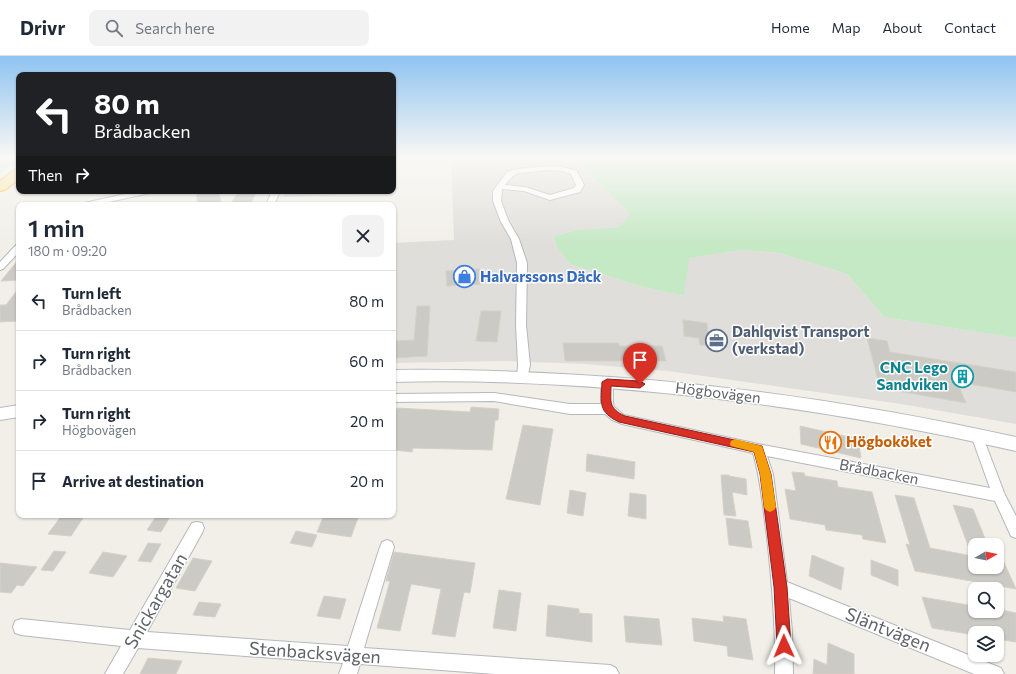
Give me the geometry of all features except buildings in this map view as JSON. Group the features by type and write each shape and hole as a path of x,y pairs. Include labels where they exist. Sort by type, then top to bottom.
{"main road":[{"name":"Högbovägen","path":"396,376 523,376 640,384 781,401 977,434 1016,444"},
{"path":"0,414 16,411"}],"street":[{"path":"523,376 524,365 521,325 522,263 515,239 505,222 497,201 499,187 525,189 550,198 577,190 579,186"},
{"path":"98,202 136,194"},
{"path":"0,268 16,250"},
{"path":"396,398 494,397 570,409 608,409 606,404 607,382"},
{"name":"Brådbacken","path":"608,409 616,418 758,449 999,496"},
{"path":"977,434 999,496 1016,531"},
{"path":"758,449 766,474 780,587 784,632 784,674"},
{"name":"Snickargatan","path":"114,674 197,528"},
{"path":"348,674 387,547"},
{"name":"Släntvägen","path":"780,587 995,674"},
{"name":"Stenbacksvägen","path":"21,627 134,639 610,674"}],"shaded area":[{"path":"452,186 602,186 630,214 619,227 576,230 553,237 558,249 570,264 643,287 684,296 688,258 742,250 779,253 847,274 884,317 1016,338 1016,424 901,404 668,371 584,364 506,361 396,363 396,243 454,240"},
{"path":"284,194 364,194 283,197"}],"green space":[{"path":"602,186 1016,186 1016,338 884,317 847,274 779,253 742,250 689,258 684,296 643,287 570,264 558,249 553,237 576,230 619,227 630,214"}],"slow traffic":[{"path":"735,444 758,449 766,474 770,507"}],"place":[{"name":"Halvarssons Däck","path":"464,277"},
{"name":"Dahlqvist Transport (verkstad)","path":"717,341"},
{"name":"CNC Lego Sandviken","path":"963,377"},
{"name":"Högboköket","path":"830,442"}],"route":[{"path":"640,384 607,382 606,404 611,414 616,418 758,449 766,474 780,587 784,646"}]}
